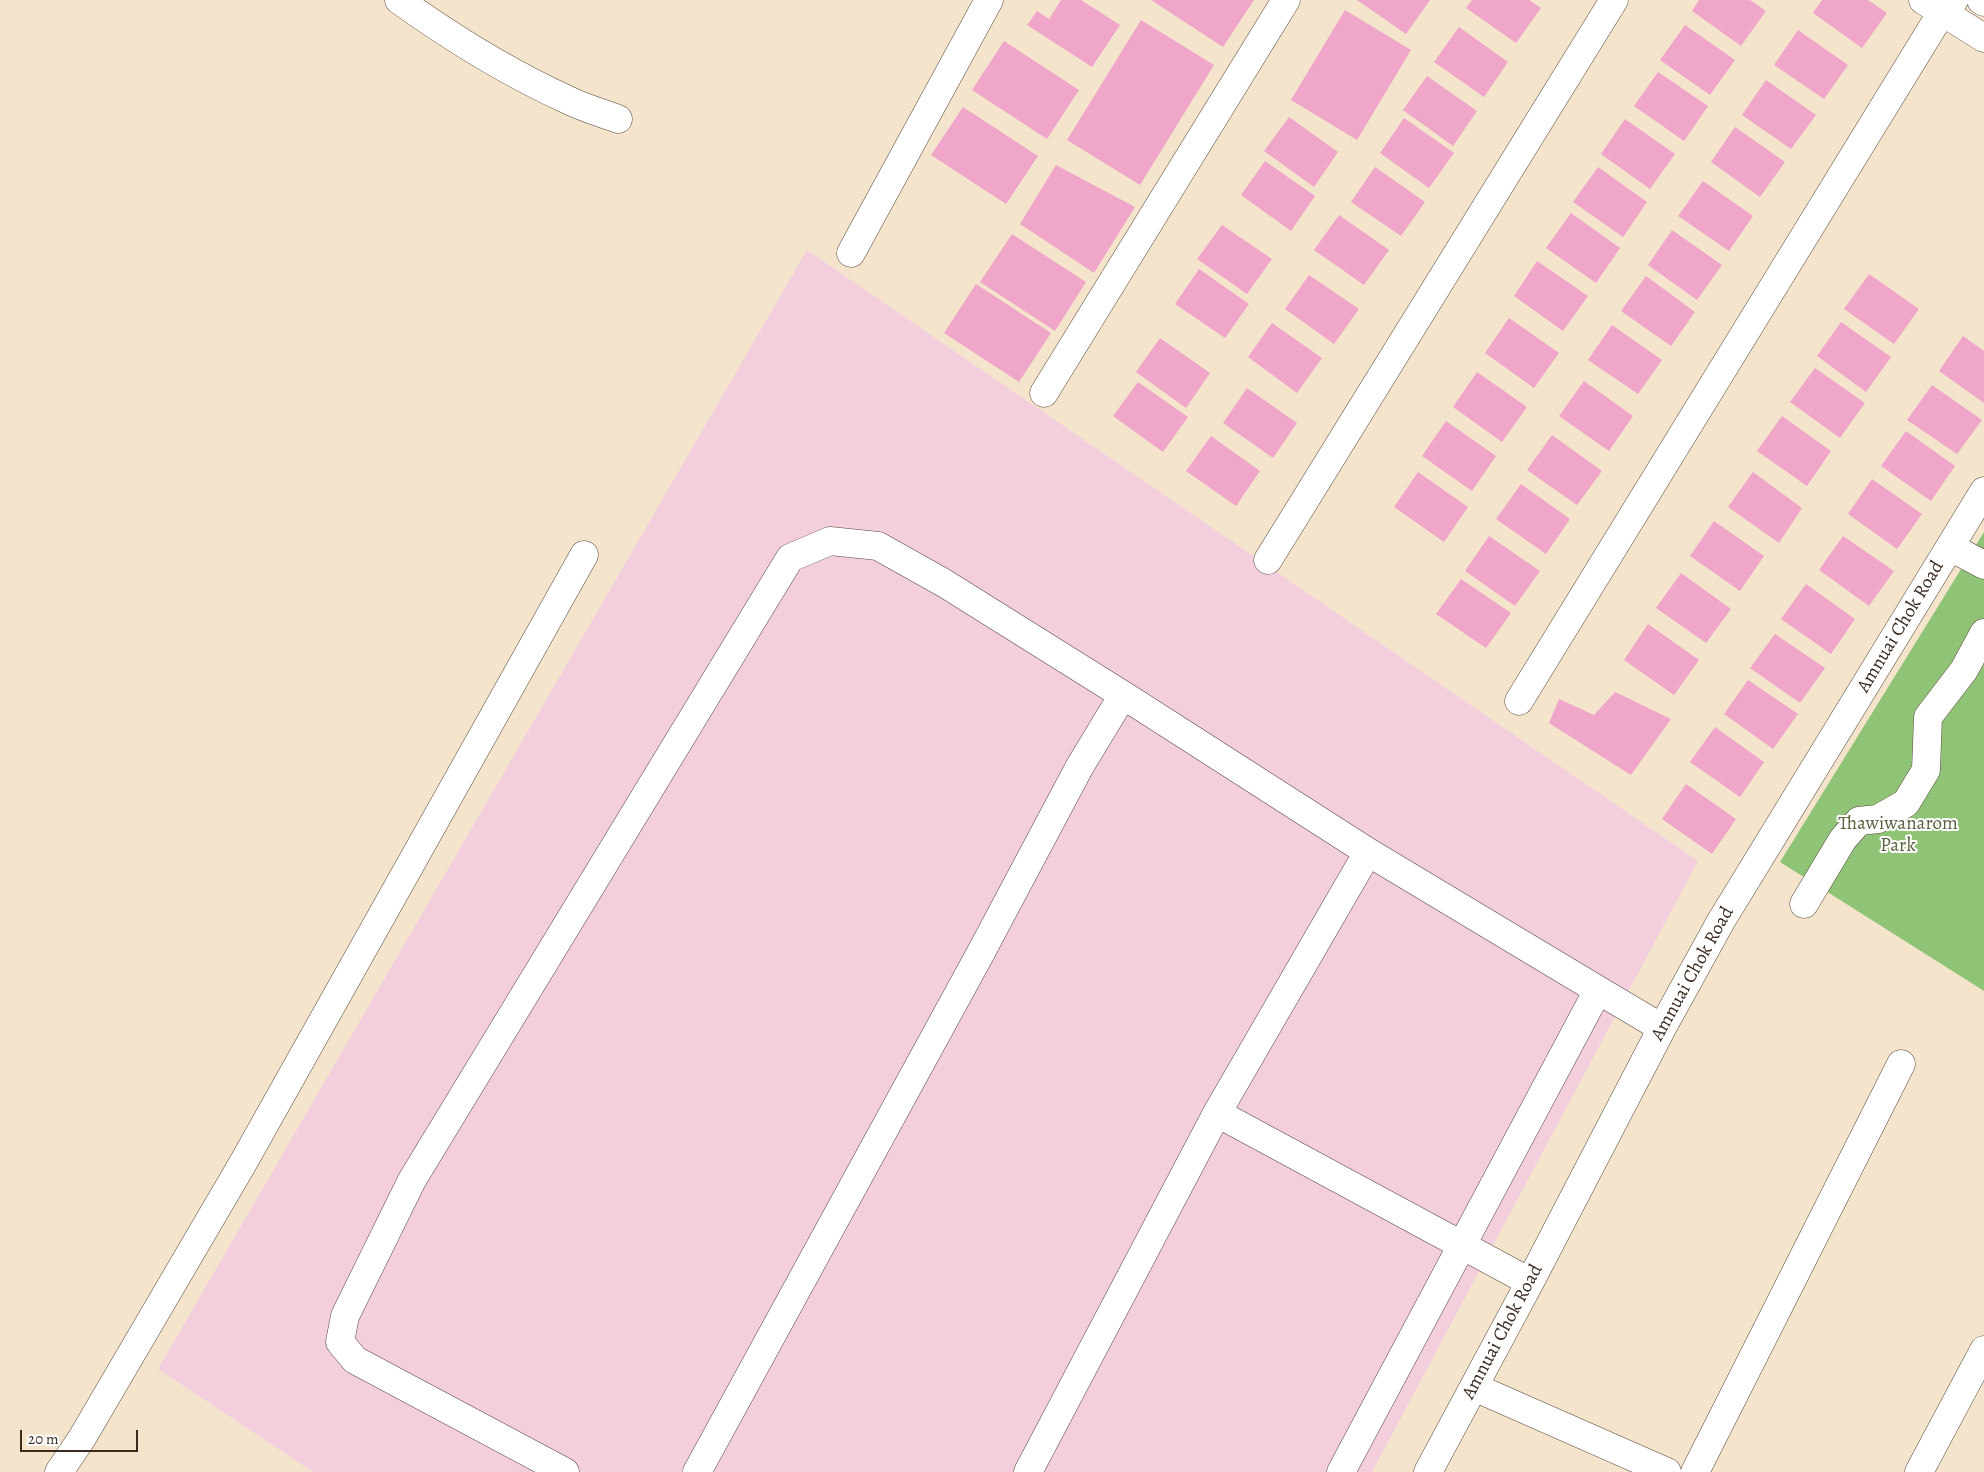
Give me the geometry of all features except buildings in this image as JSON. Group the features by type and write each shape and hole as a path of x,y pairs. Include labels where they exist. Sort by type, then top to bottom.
{"street":[{"path":"399,0 452,37 530,80 568,100 618,119"},
{"path":"851,253 989,0"},
{"path":"1044,393 1286,0"},
{"path":"1268,560 1614,0"},
{"path":"1519,701 1940,4 1984,38"},
{"name":"Amnuai Chok Road","path":"1428,1472 1530,1282 1662,1028 1721,921 1984,491"},
{"path":"564,1472 355,1360 340,1342 345,1316 412,1180 790,558 830,541 878,546 944,583 1368,852 1662,1028"},
{"path":"1950,547 1984,565"},
{"path":"59,1472 82,1438 243,1163 584,555"},
{"path":"1804,904 1842,839 1859,820 1878,819 1906,802 1926,770 1928,717 1964,670 1984,633"},
{"path":"698,1472 979,956 1080,766 1123,695"},
{"path":"1028,1472 1217,1113 1368,852"},
{"path":"1341,1472 1598,990"},
{"path":"1695,1472 1901,1064"},
{"path":"1217,1113 1463,1244 1530,1282"},
{"path":"1919,1472 1984,1350"},
{"path":"1474,1386 1668,1472"}],"shaded area":[{"path":"807,250 1698,861 1372,1472 313,1472 158,1369"}],"green space":[{"name":"Thawiwanarom Park","path":"1984,532 1984,991 1780,862"}]}
